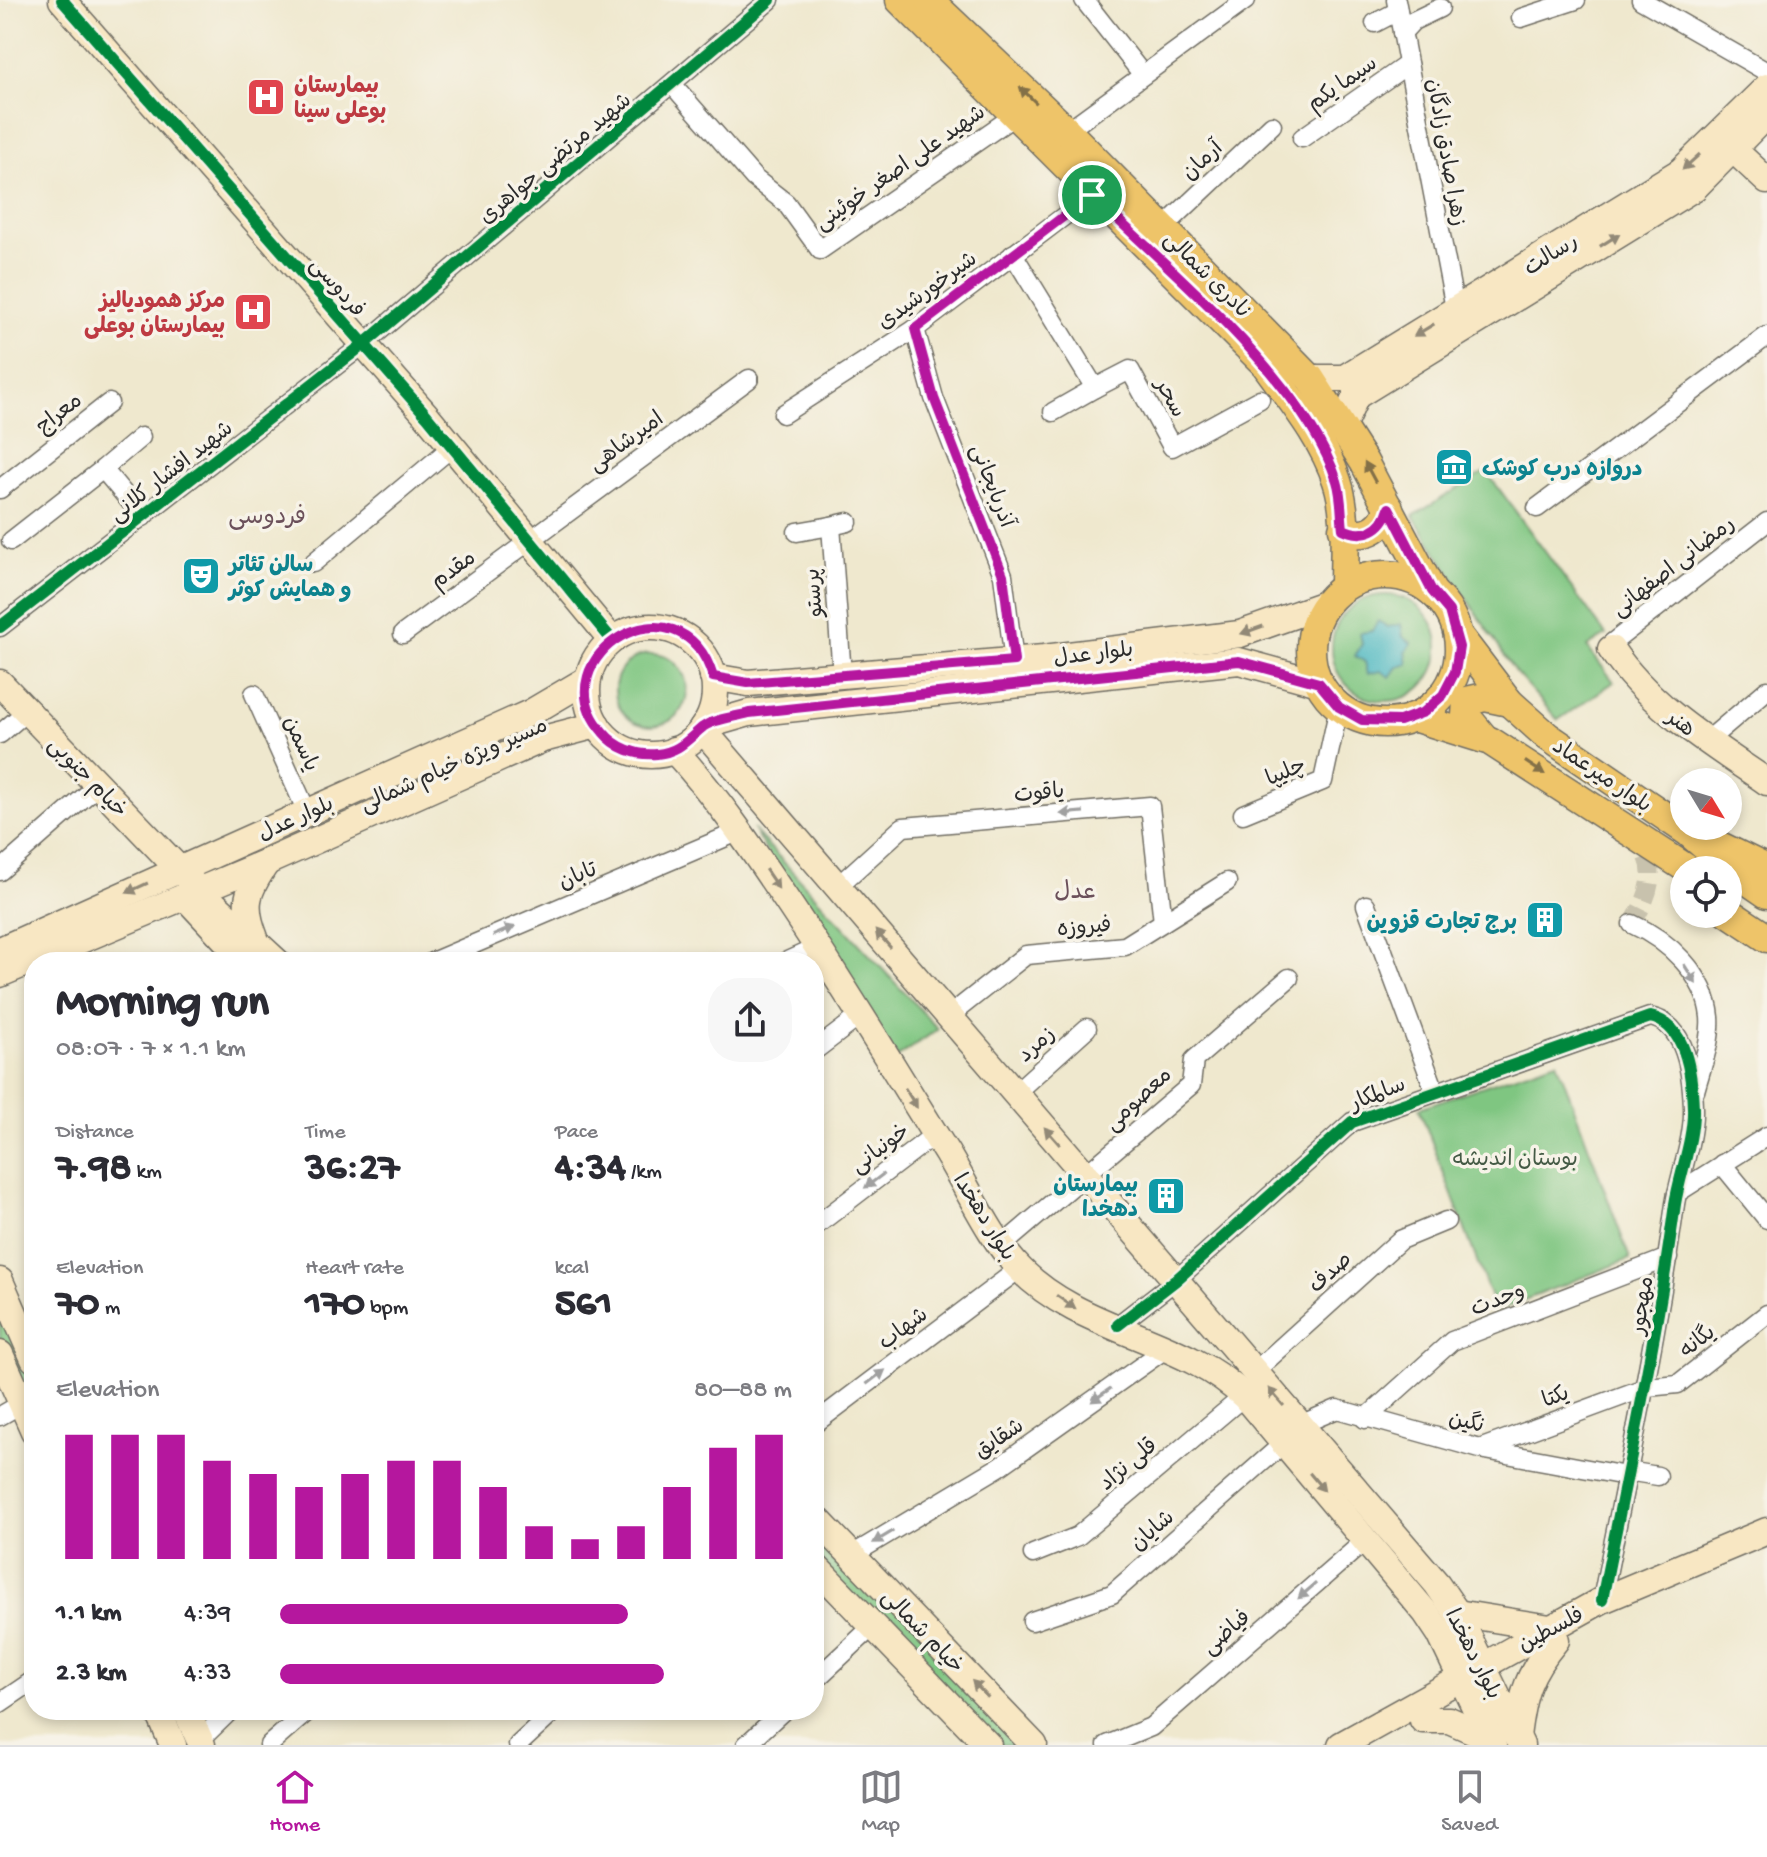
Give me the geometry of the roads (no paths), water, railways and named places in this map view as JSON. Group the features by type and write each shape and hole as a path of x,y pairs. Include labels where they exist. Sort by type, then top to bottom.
{"main road":[{"name":"فردوسی","path":"62,0 364,344 612,640"},
{"name":"نادری شمالی","path":"900,0 1092,195 1265,364 1310,427 1337,481 1343,529 1335,595"},
{"name":"نادری شمالی","path":"929,0 1067,131 1310,378 1343,425 1432,591"},
{"name":"رسالت","path":"1310,378 1344,378 1459,322 1694,188 1767,87"},
{"name":"رسالت","path":"1726,142 1767,114"},
{"path":"1726,142 1767,181"},
{"name":"رسالت","path":"1343,425 1356,396 1459,322"},
{"path":"1343,529 1357,534 1372,531 1383,522 1389,508"},
{"path":"1389,574 1412,579 1432,591 1449,611 1458,635 1458,660 1450,684 1434,704 1413,717 1374,723 1339,707 1319,683 1310,643 1335,595 1365,577 1389,574"},
{"name":"بلوار عدل","path":"713,677 748,683 1014,661 1240,634 1335,595"},
{"path":"644,627 679,633 697,647 713,677 712,708 703,728 674,750 637,753 614,743 597,725 589,707 588,683 593,664 612,640 644,627"},
{"name":"بلوار میرعماد","path":"1458,635 1509,702 1547,736 1670,820"},
{"name":"هنر","path":"1611,649 1633,682 1707,741 1767,782"},
{"name":"بلوار عدل","path":"703,728 749,713 1239,661 1319,683"},
{"name":"خیام جنوبی","path":"0,683 98,785 191,890"},
{"name":"بلوار عدل","path":"53,952 157,909 191,890 307,812 532,712 588,683"},
{"name":"مسیر ویژه خیام شمالی","path":"191,890 576,709 588,683"},
{"path":"1485,739 1466,716 1467,701 1485,697 1509,702"},
{"name":"بلوار میرعماد","path":"1413,717 1485,739 1531,765 1670,861"},
{"name":"بلوار عدل","path":"0,950 191,890 267,862 543,739 597,725"},
{"name":"بلوار دهخدا","path":"703,728 1176,1280 1249,1384 1292,1434 1437,1584 1457,1613 1476,1679 1505,1741"},
{"name":"بلوار دهخدا","path":"674,750 716,795 821,952"},
{"path":"716,795 721,787 729,786 830,877"},
{"name":"بلوار میرعماد","path":"1697,840 1732,870 1767,894"},
{"path":"1705,840 1767,869"},
{"path":"252,952 246,908 252,886 267,862"},
{"path":"191,890 252,952"},
{"path":"1742,902 1767,919"},
{"path":"1742,921 1767,938"},
{"name":"بلوار دهخدا","path":"824,957 1019,1269 1085,1314 1118,1325 1225,1378 1249,1384"},
{"name":"بلوار عدل","path":"0,974 24,964"},
{"path":"0,1281 24,1323"},
{"path":"0,1354 11,1410"},
{"name":"بلوار دهخدا","path":"1292,1434 1366,1540 1476,1679"},
{"name":"خیام شمالی","path":"824,1526 1034,1745"},
{"name":"فلسطین","path":"1476,1679 1606,1606 1767,1531"},
{"name":"فلسطین","path":"1606,1606 1767,1545"},
{"name":"خیام شمالی","path":"824,1576 980,1743"},
{"path":"1418,1712 1505,1741 1532,1667 1553,1634 1457,1613"},
{"path":"1376,1745 1418,1712 1431,1686 1440,1634"},
{"path":"1341,1745 1418,1712 1476,1679"},
{"path":"161,1720 167,1743"},
{"path":"191,1720 201,1742"}],"street":[{"name":"شهید مرتضی جواهری","path":"364,344 770,0"},
{"path":"1084,0 1143,75"},
{"path":"1067,131 1246,0"},
{"path":"1521,18 1576,0"},
{"path":"1641,0 1767,72"},
{"path":"1375,23 1397,6"},
{"name":"زهرا صادق زادگان","path":"1397,6 1459,322"},
{"path":"1402,33 1413,21 1440,8"},
{"name":"سیما یکم","path":"1302,138 1408,64"},
{"name":"شهید علی اصغر خوئینی","path":"672,84 754,178 786,203 820,250 1014,116"},
{"name":"آرمان","path":"1163,228 1272,125"},
{"name":"شیرخورشیدی","path":"783,414 915,329 1092,195"},
{"path":"1013,254 1095,388 1053,412"},
{"name":"آذربایجانی","path":"915,329 934,398 1003,575 1014,661"},
{"path":"1537,508 1767,336"},
{"name":"شهید افشار کلانی","path":"0,627 364,344"},
{"name":"سحر","path":"1095,388 1130,370 1172,447 1260,399"},
{"name":"امیرشاهی","path":"530,541 749,379"},
{"name":"معراج","path":"0,489 109,403"},
{"path":"11,541 141,437"},
{"path":"313,563 452,447"},
{"path":"103,469 143,517"},
{"name":"رمضانی اصفهانی","path":"1611,649 1612,643 1767,522"},
{"name":"پرستو","path":"797,532 840,524 842,675"},
{"name":"مقدم","path":"403,634 530,541"},
{"path":"1707,741 1767,690"},
{"name":"یاسمن","path":"254,694 307,812"},
{"name":"چلیپا","path":"1243,814 1323,781 1339,707"},
{"path":"0,734 27,711"},
{"path":"0,871 98,785"},
{"name":"یاقوت","path":"830,877 903,827 1150,806 1163,922"},
{"name":"تابان","path":"456,952 740,831"},
{"name":"فیروزه","path":"949,1016 1026,955 1125,946 1227,882"},
{"path":"1366,905 1435,1091"},
{"path":"1632,924 1657,936 1675,952 1691,973 1710,1016 1707,1048 1692,1101"},
{"path":"807,952 818,947"},
{"name":"معصومی","path":"1003,1245 1087,1177 1191,1085 1194,1060 1289,978"},
{"path":"824,1043 860,1016"},
{"name":"سالمکار","path":"1118,1325 1176,1280 1352,1122 1650,1017 1664,1020"},
{"name":"مهجور","path":"1606,1606 1627,1474 1647,1387 1677,1193 1694,1111 1687,1059 1677,1032 1664,1020"},
{"name":"زمرد","path":"1015,1093 1087,1028"},
{"name":"خونبانی","path":"824,1219 934,1135"},
{"path":"1677,1193 1767,1136"},
{"path":"1722,1164 1767,1219"},
{"name":"صدف","path":"1249,1384 1400,1240 1446,1221"},
{"name":"وحدت","path":"1365,1419 1452,1341 1668,1258"},
{"name":"شهاب","path":"824,1416 1019,1269"},
{"name":"یگانه","path":"1647,1387 1678,1384 1767,1314"},
{"name":"شقایق","path":"852,1555 999,1467 1164,1350"},
{"name":"قلی نژاد","path":"1033,1554 1078,1536 1249,1384"},
{"name":"یکتا","path":"1480,1449 1647,1387"},
{"name":"نگین","path":"1292,1434 1337,1409 1480,1449 1627,1474 1658,1476"},
{"name":"شایان","path":"1032,1621 1112,1594 1292,1434"},
{"name":"فیاضی","path":"1107,1745 1151,1727 1366,1540"},
{"path":"824,1672 872,1627"},
{"path":"0,1703 24,1687"},
{"path":"201,1742 222,1720"},
{"path":"269,1745 298,1720"},
{"path":"518,1745 545,1720"},
{"path":"746,1745 773,1720"}],"water":[{"path":"1378,621 1388,627 1401,624 1403,637 1412,643 1406,652 1408,664 1397,667 1390,677 1381,671 1368,674 1365,662 1355,656 1362,644 1360,633 1372,631"}],"tunnel":[{"path":"1632,924 1648,892 1650,881 1648,860 1635,840"}],"place":[{"name":"بیمارستان بوعلی سینا","path":"266,97"},
{"name":"مرکز همودیالیز بیمارستان بوعلی","path":"253,312"},
{"name":"دروازه درب کوشک","path":"1454,467"},
{"name":"سالن تئاتر و همایش کوثر","path":"201,576"},
{"name":"برج تجارت قزوین","path":"1545,920"},
{"name":"بیمارستان دهخدا","path":"1166,1196"}],"district":[{"name":"فردوسی","path":"267,515"},
{"name":"عدل","path":"1075,890"}],"park label":[{"name":"بوستان اندیشه","path":"1515,1157"}]}
